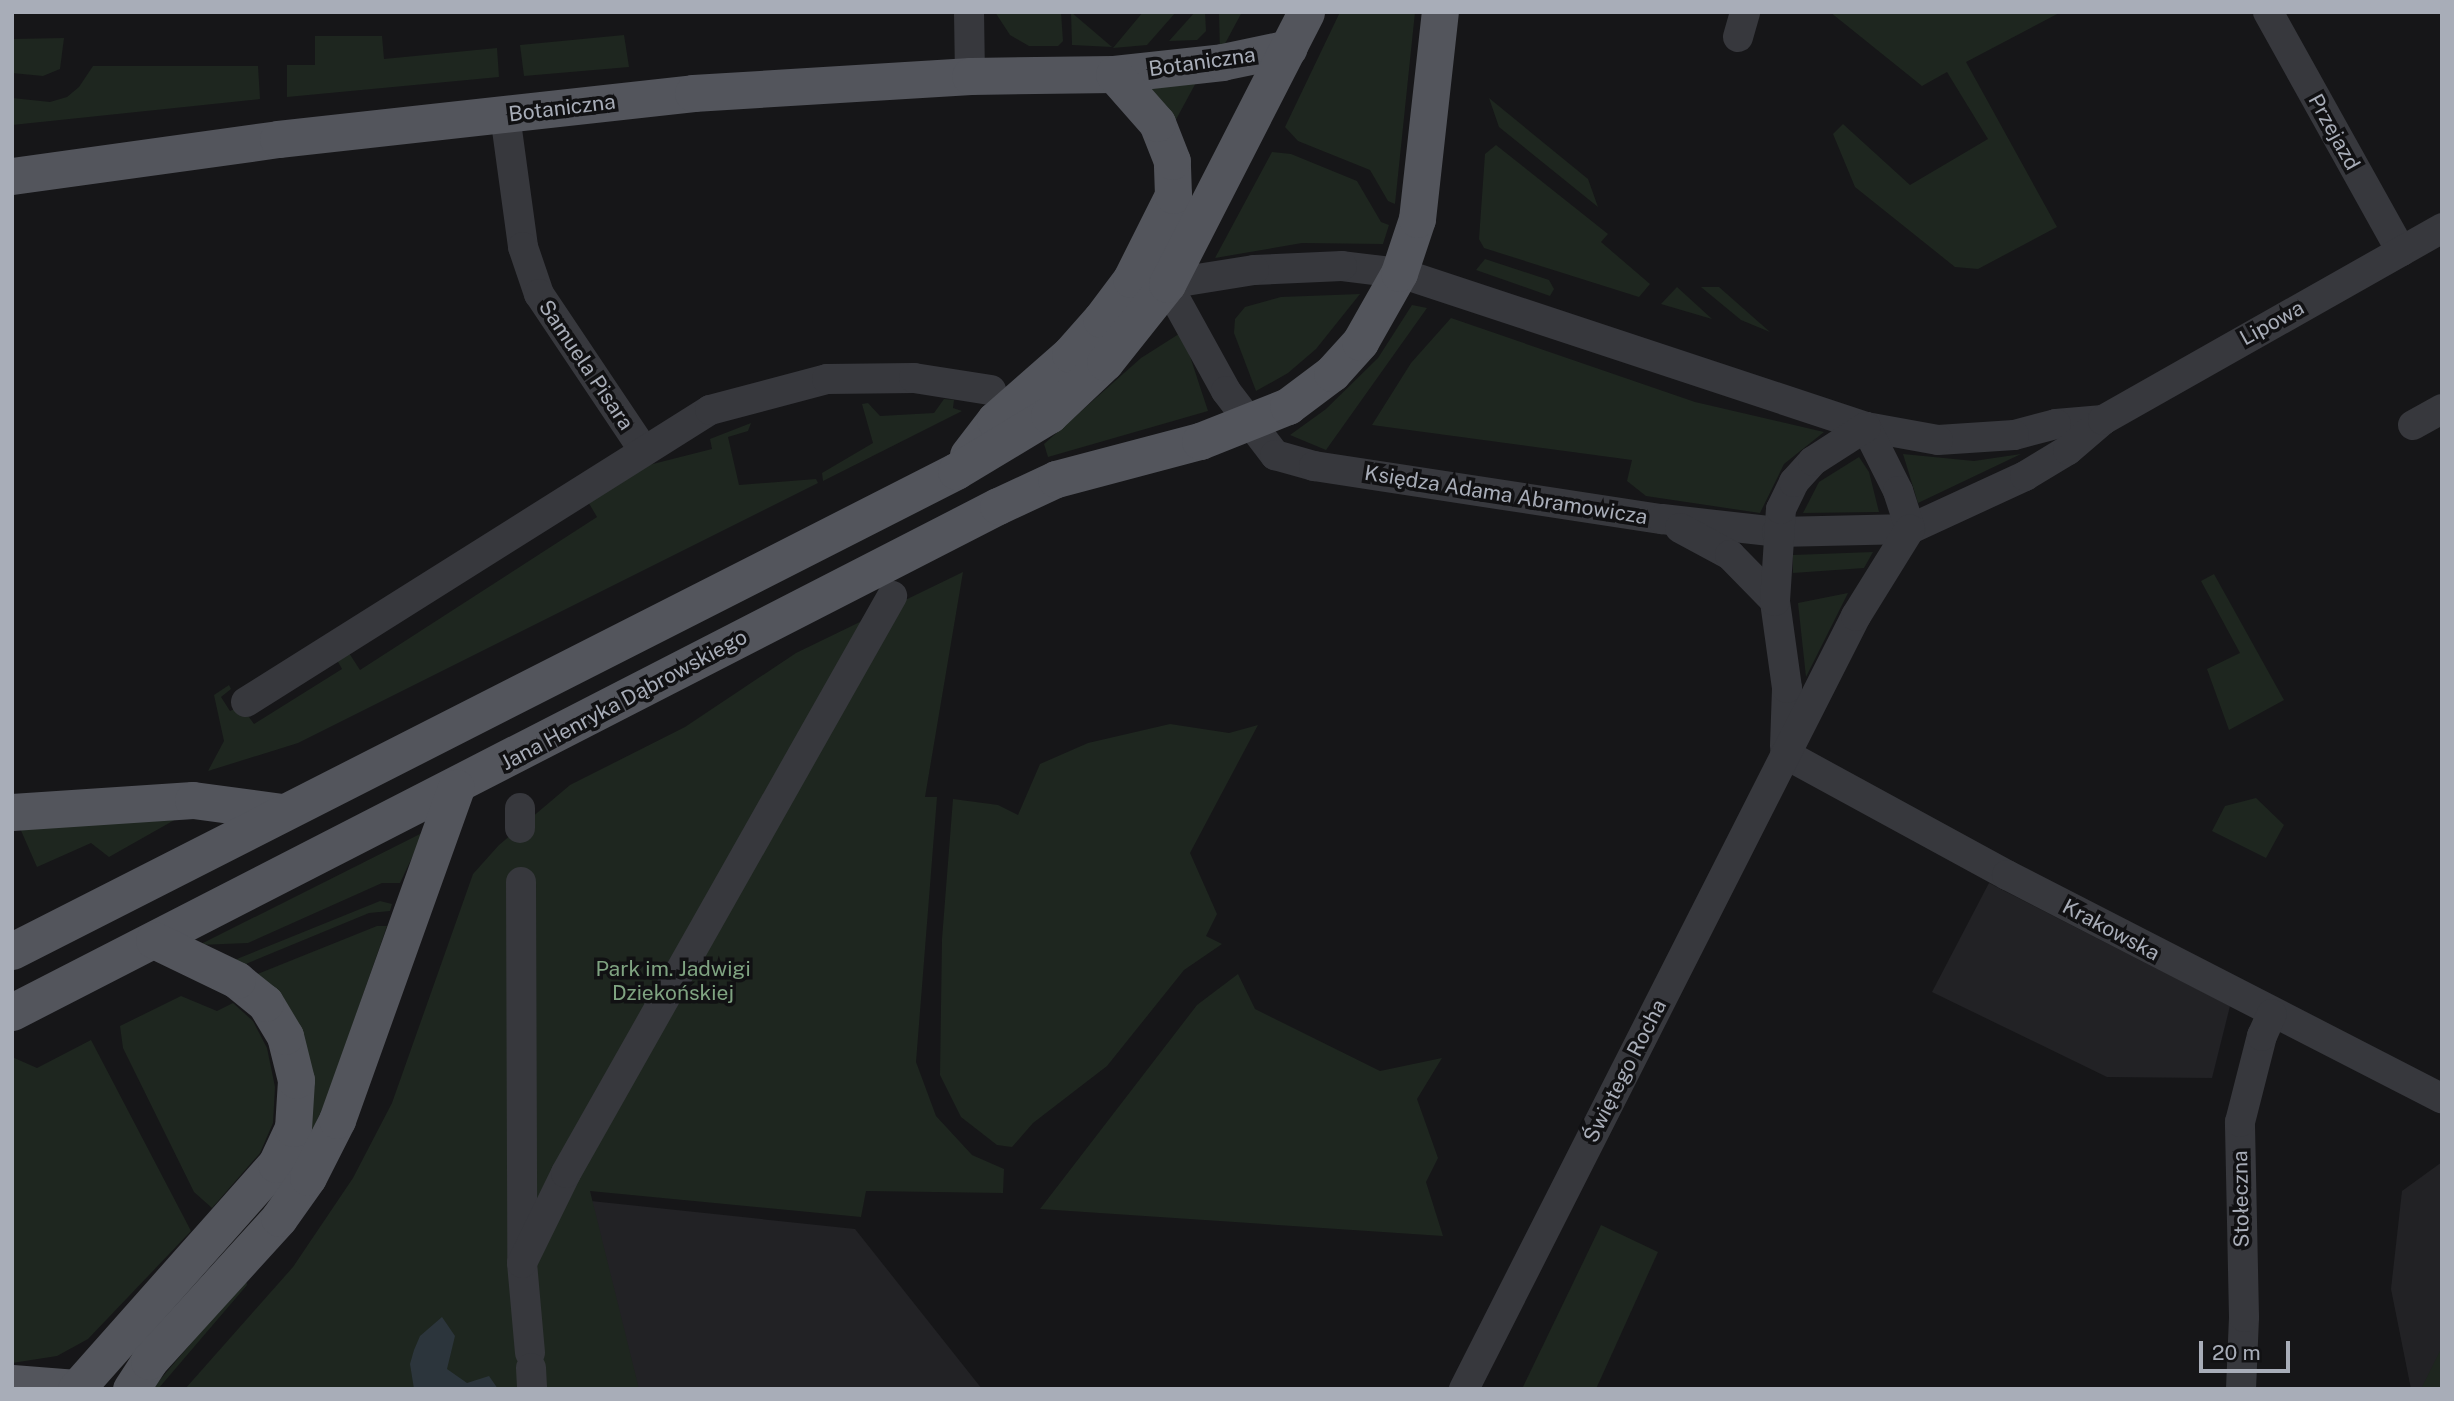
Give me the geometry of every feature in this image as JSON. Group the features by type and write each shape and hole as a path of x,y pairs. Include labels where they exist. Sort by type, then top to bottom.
{"main road":[{"path":"12,951 956,471 1049,415 1079,389 1167,284 1306,12"},
{"name":"Jana Henryka Dąbrowskiego","path":"15,1011 456,788 998,506 1083,470 1251,424 1287,406 1332,373 1360,342 1399,273 1417,219 1440,12"},
{"name":"Botaniczna","path":"12,176 278,139 781,85 970,76 1114,74 1222,62 1289,48"},
{"name":"Botaniczna","path":"956,471 995,420 1070,354 1101,319 1131,279 1173,195 1172,161 1161,132 1114,74"},
{"path":"131,1389 156,1353 279,1218 307,1177 342,1108 456,788"},
{"path":"12,812 193,800 282,812"},
{"path":"12,1383 76,1389 276,1164 293,1128 296,1080 285,1036 265,1003 237,980 143,945"}],"street":[{"path":"969,12 970,76"},
{"name":"Przejazd","path":"2268,12 2401,251"},
{"name":"Samuela Pisara","path":"506,115 523,247 539,294 642,448"},
{"name":"Lipowa","path":"1910,529 2025,476 2068,450 2103,419 2442,228"},
{"name":"Lipowa","path":"1167,284 1254,270 1342,266 1399,273 1866,427 1961,441 2103,419"},
{"name":"Księdza Adama Abramowicza","path":"1167,284 1226,391 1275,455 1314,467 1662,519 1777,532 1910,529"},
{"path":"246,702 642,448 710,410 827,379 914,378 991,390"},
{"path":"2413,425 2442,409"},
{"path":"1777,532 1781,509 1794,482 1836,443 1866,427 1898,491 1910,529"},
{"path":"1662,519 1730,555 1775,601"},
{"name":"Świętego Rocha","path":"1464,1389 1856,616 1910,529"},
{"name":"Świętego Rocha","path":"1777,532 1775,601 1787,688 1785,754"},
{"path":"523,1263 566,1173 892,596"},
{"name":"Krakowska","path":"1785,754 2272,1014 2442,1099"},
{"path":"521,882 523,1263 531,1370"},
{"name":"Stołeczna","path":"2241,1389 2244,1317 2241,1122 2262,1036 2272,1014"}],"shaded area":[{"path":"1989,883 2230,1006 2212,1078 2107,1077 1932,992"},
{"path":"2442,1162 2442,1389 2411,1389 2391,1289 2402,1191"},
{"path":"534,1195 855,1229 982,1389 514,1389"},
{"path":"442,1317 455,1336 447,1369 467,1383 489,1376 498,1389 414,1389 410,1364 414,1350 420,1336"}],"green space":[{"path":"995,12 1061,12 1063,41 1058,46 1029,46 1010,35"},
{"path":"1071,12 1112,47 1072,45"},
{"path":"1143,12 1176,12 1147,45 1113,48"},
{"path":"1195,12 1205,12 1206,31 1197,40 1169,41"},
{"path":"1219,12 1242,12 1220,53"},
{"path":"1340,12 1415,12 1395,204 1388,201 1370,170 1298,141 1285,127"},
{"path":"1830,12 2061,12 1966,62 2057,227 1978,269 1955,267 1855,187 1833,134 1843,124 1910,185 1988,139 1947,72 1922,86"},
{"path":"624,35 629,67 524,76 520,45"},
{"path":"315,36 382,36 384,59 497,48 499,77 287,97 287,65 315,65"},
{"path":"64,38 60,69 43,76 12,73 12,39"},
{"path":"93,66 258,66 260,99 12,125 12,98 50,102 67,97 79,87"},
{"path":"1198,79 1173,125 1130,80"},
{"path":"1489,98 1588,179 1598,207 1499,127"},
{"path":"1496,145 1608,234 1601,242 1650,284 1639,297 1484,248 1479,239 1485,154"},
{"path":"1272,152 1291,154 1357,181 1381,222 1389,225 1383,244 1302,243 1215,258"},
{"path":"1485,259 1549,280 1554,289 1550,296 1476,270"},
{"path":"1677,287 1712,319 1661,304"},
{"path":"1701,287 1719,287 1770,332 1741,320"},
{"path":"1360,294 1316,349 1288,373 1256,391 1234,333 1235,319 1245,307 1281,297"},
{"path":"1412,305 1427,308 1326,450 1290,435 1326,409 1378,358"},
{"path":"1451,318 1695,402 1824,432 1784,464 1760,513 1646,496 1627,481 1632,460 1372,425 1411,363"},
{"path":"1182,332 1208,411 1048,457 1044,444 1141,358"},
{"path":"944,399 954,400 953,408 962,411 823,481 822,473 873,443 862,404 868,403 880,416 934,413"},
{"path":"751,423 748,431 728,437 739,485 816,479 818,483 298,743 208,771 224,741 214,695 229,685 231,689 221,697 230,711 241,706 254,724 342,669 337,660 349,653 360,670 597,517 587,500 637,468 712,449 710,439"},
{"path":"1903,454 1974,461 2021,454 1918,503"},
{"path":"1859,457 1869,472 1879,512 1803,513 1819,482"},
{"path":"1873,552 1864,568 1793,573 1793,555"},
{"name":"Park im. Jadwigi Dziekońskiej","path":"963,572 925,797 937,797 916,1062 936,1116 972,1155 1004,1169 1003,1193 866,1191 861,1217 590,1191 639,1389 185,1389 293,1267 353,1178 392,1103 473,874 499,845 570,785 685,727 796,653"},
{"path":"2214,574 2284,700 2229,730 2207,669 2240,653 2201,581"},
{"path":"1848,593 1806,677 1798,603"},
{"path":"1170,724 1229,733 1258,725 1190,853 1217,914 1206,936 1222,944 1184,970 1107,1066 1033,1123 1012,1147 997,1145 961,1117 940,1075 942,939 953,799 998,805 1018,815 1040,764 1088,743"},
{"path":"2256,798 2284,825 2266,858 2212,831 2225,806"},
{"path":"178,818 109,857 91,843 37,867 19,826"},
{"path":"424,832 400,883 382,883 248,943 199,945"},
{"path":"380,901 392,904 390,911 369,913 241,966 232,961"},
{"path":"377,926 387,926 326,1101 309,1137 255,975"},
{"path":"1238,974 1255,1009 1380,1071 1442,1058 1417,1099 1438,1158 1426,1182 1443,1236 1040,1209 1197,1005"},
{"path":"181,996 217,1011 233,1003 253,1021 267,1048 275,1087 273,1123 260,1153 212,1208 194,1192 123,1048 120,1026"},
{"path":"91,1040 191,1231 88,1339 57,1356 12,1363 12,1057 37,1068"},
{"path":"1601,1225 1658,1252 1596,1389 1522,1389"},
{"path":"246,1279 247,1285 158,1389 152,1389"},
{"path":"2442,1347 2442,1389 2421,1389"}]}
